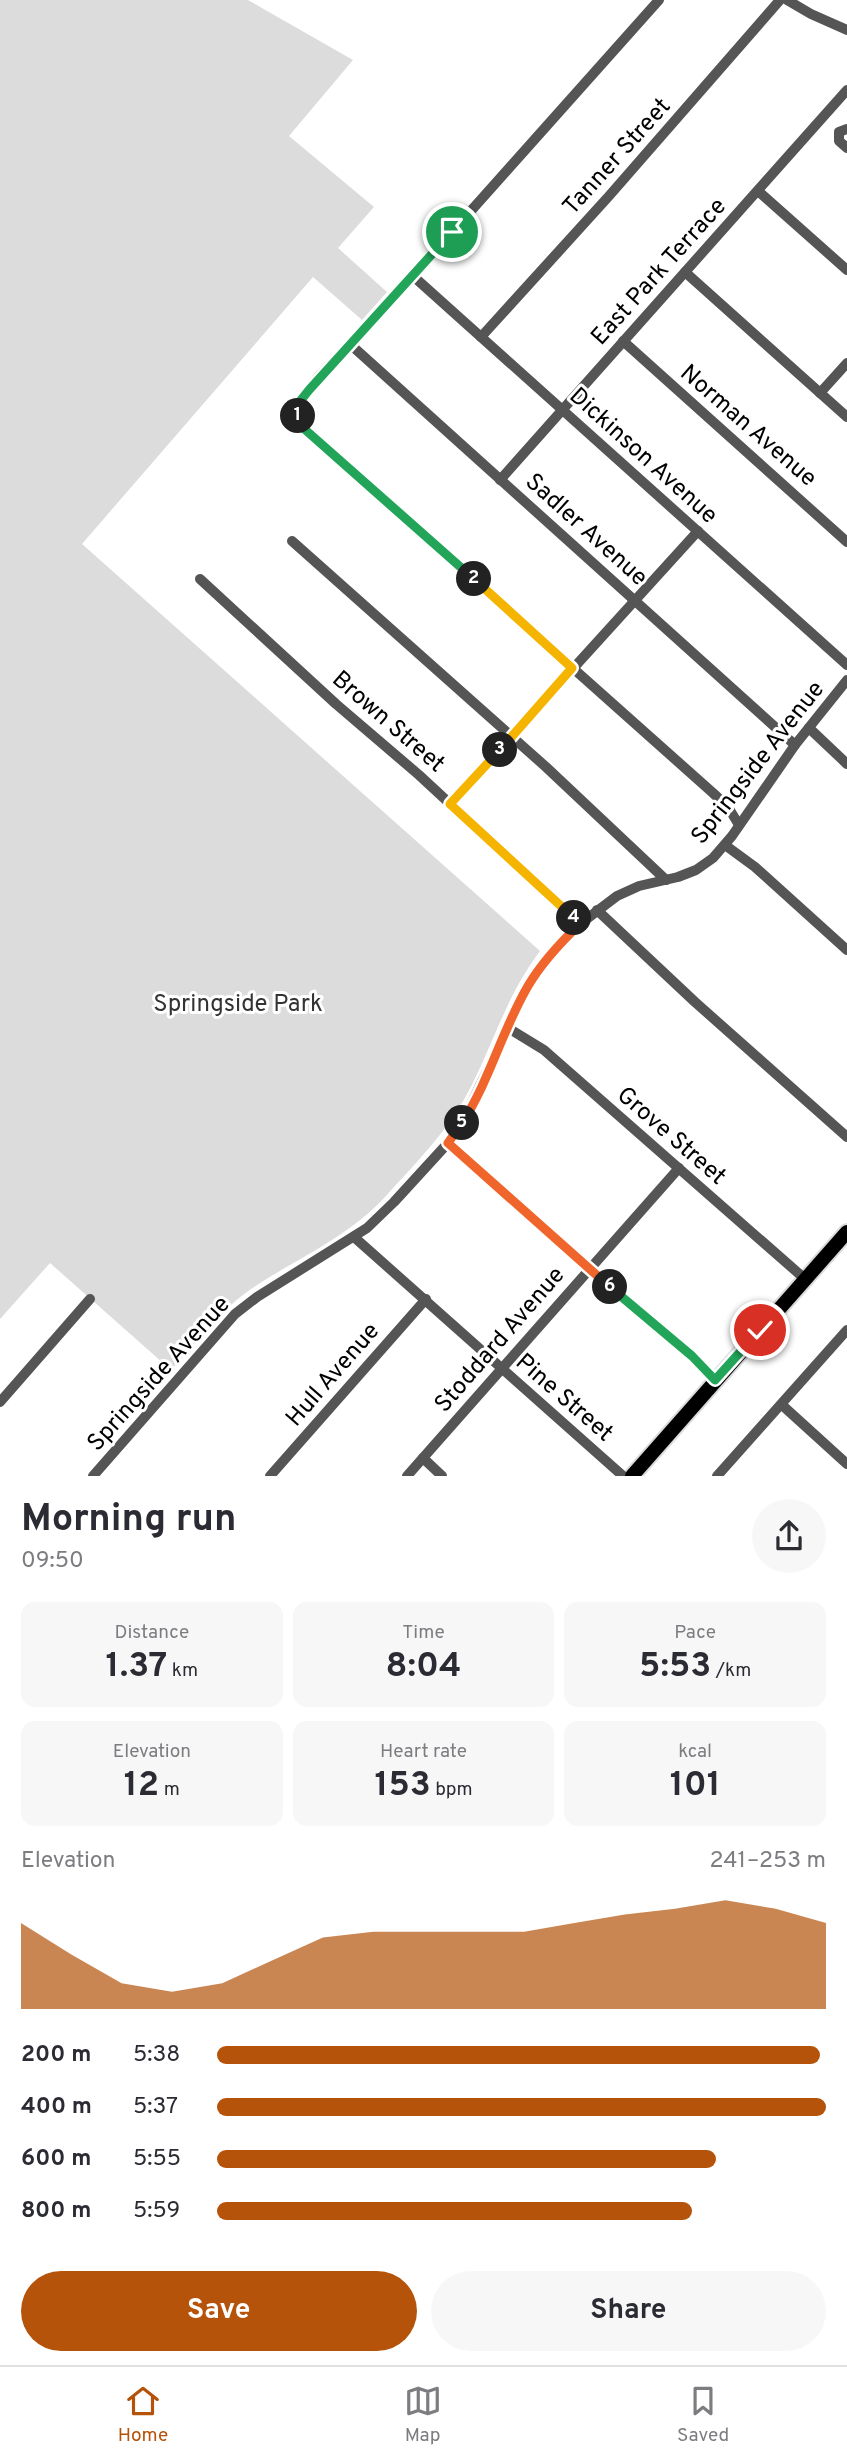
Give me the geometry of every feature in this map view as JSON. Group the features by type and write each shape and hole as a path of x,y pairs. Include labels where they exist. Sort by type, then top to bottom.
{"main road":[{"path":"632,1476 847,1232"}],"street":[{"path":"659,0 309,390 300,405 298,418 301,426 713,793 728,807 739,825"},
{"name":"Tanner Street","path":"481,337 780,0"},
{"path":"787,0 847,30"},
{"name":"East Park Terrace","path":"500,480 847,90"},
{"path":"843,130 839,141 847,148"},
{"path":"758,191 847,270"},
{"path":"685,272 847,417"},
{"name":"Dickinson Avenue","path":"413,276 847,665"},
{"name":"Norman Avenue","path":"622,341 847,542"},
{"name":"Sadler Avenue","path":"351,345 795,745"},
{"path":"820,393 847,363"},
{"path":"450,804 698,531"},
{"path":"292,541 512,737 667,880"},
{"name":"Brown Street","path":"200,579 580,924"},
{"name":"Springside Avenue","path":"93,1476 235,1314 376,1220 448,1143 478,1093 529,984 558,947 580,924 617,896 639,886 696,870 713,858 795,745 847,680"},
{"path":"809,728 847,764"},
{"path":"725,845 755,867 847,950"},
{"path":"597,910 695,1002 847,1137"},
{"name":"Grove Street","path":"508,1028 544,1050 805,1279"},
{"path":"448,1143 589,1269 692,1356 715,1380"},
{"name":"Stoddard Avenue","path":"407,1476 679,1168"},
{"name":"Pine Street","path":"354,1237 623,1476"},
{"path":"0,1402 90,1299"},
{"name":"Hull Avenue","path":"270,1476 426,1299"},
{"path":"718,1476 847,1330"},
{"path":"782,1405 847,1464"},
{"path":"423,1458 442,1476"}],"green space":[{"name":"Springside Park","path":"0,0 248,0 353,60 289,136 374,207 338,248 387,292 362,320 313,277 82,544 540,951 517,987 465,1098 448,1125 417,1162 371,1211 355,1224 254,1287 231,1305 171,1370 50,1263 0,1319"}],"route":[{"path":"452,232 327,368 301,400 298,411 301,426 340,458 572,668 450,804 580,924 529,984 478,1093 448,1143 589,1269 692,1356 715,1380 760,1330"}]}
